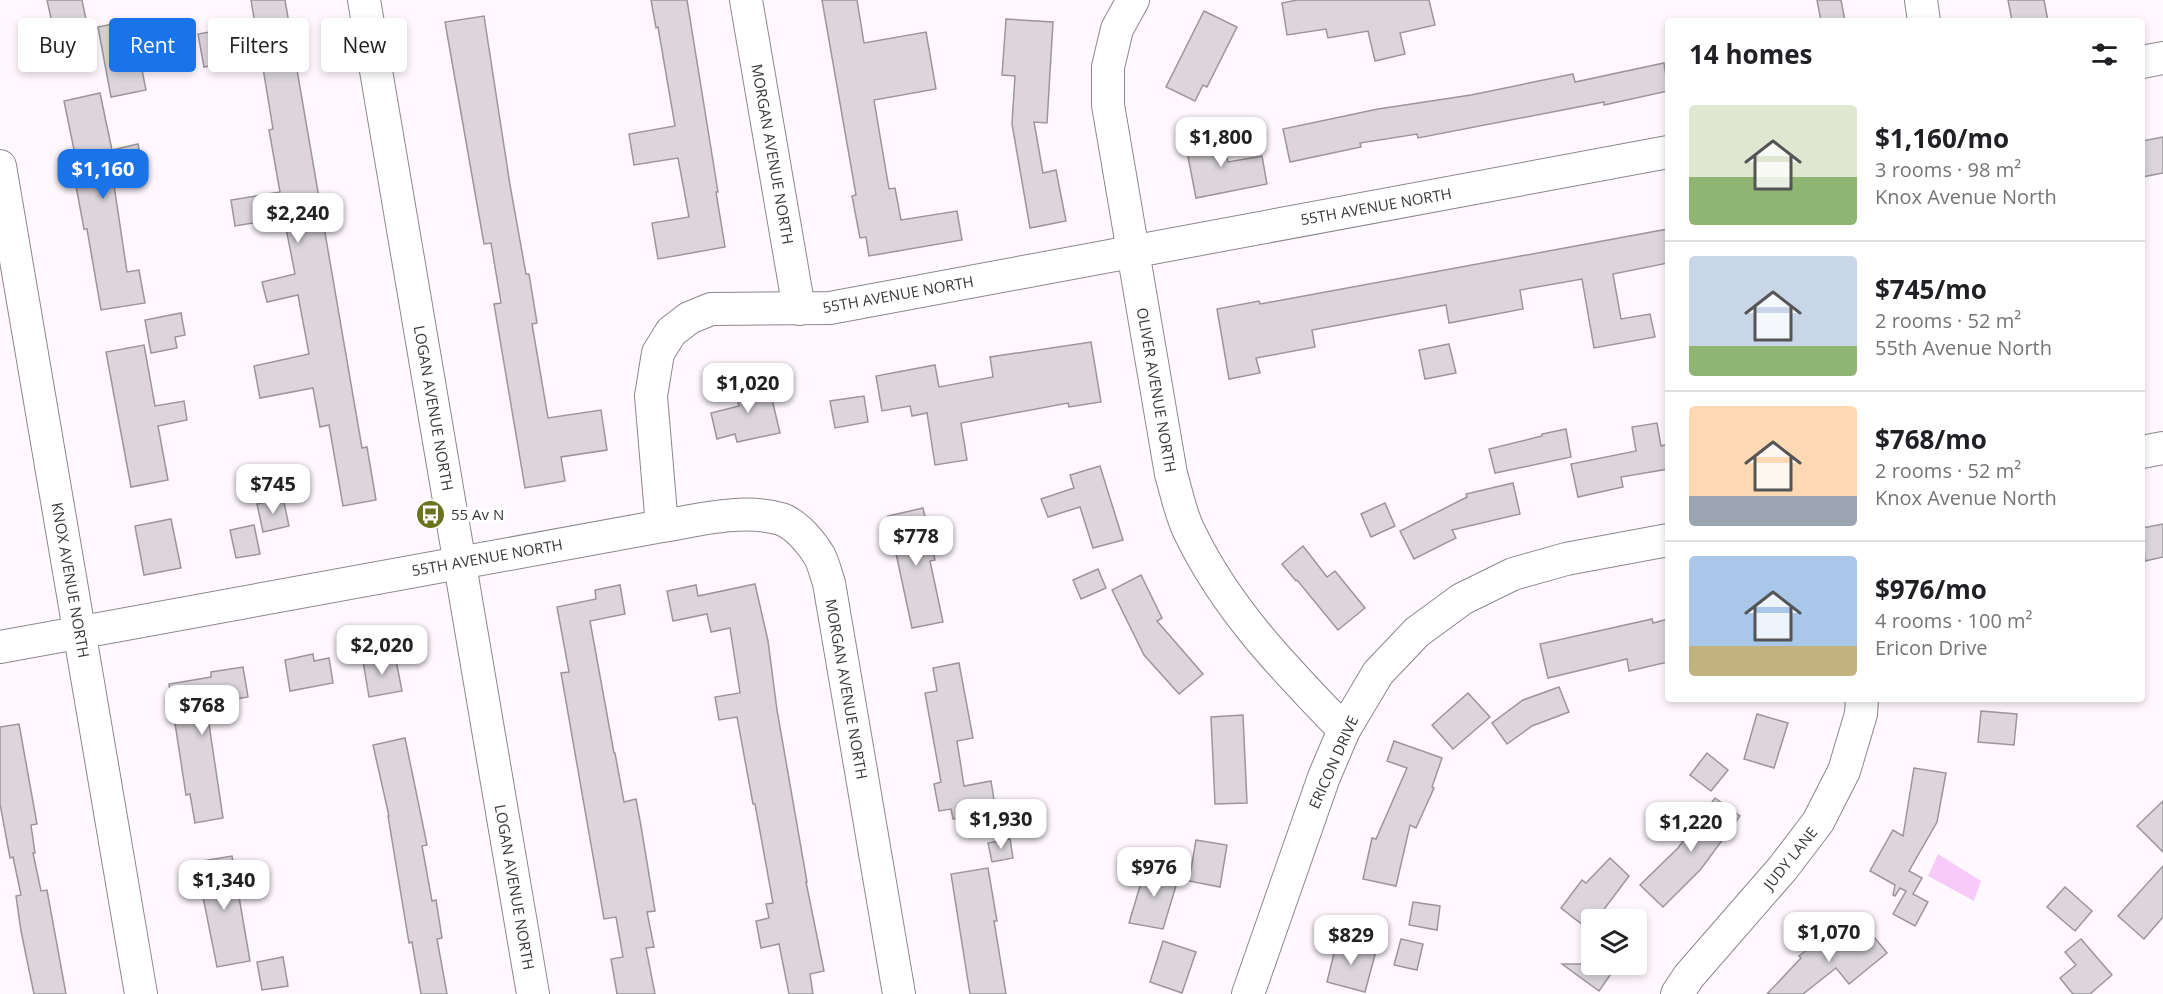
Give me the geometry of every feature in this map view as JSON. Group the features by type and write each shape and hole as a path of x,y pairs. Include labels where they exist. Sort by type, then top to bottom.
{"street":[{"name":"LOGAN AVENUE NORTH","path":"364,0 533,994"},
{"name":"MORGAN AVENUE NORTH","path":"746,0 799,309"},
{"name":"OLIVER AVENUE NORTH","path":"1133,0 1117,29 1108,67 1108,105 1171,474 1189,533 1218,587 1256,636 1344,730"},
{"path":"1920,0 1923,18"},
{"path":"2145,61 2163,58"},
{"name":"55TH AVENUE NORTH","path":"0,647 662,526 651,396 658,352 671,332 689,318 711,309 830,308 1665,153"},
{"name":"KNOX AVENUE NORTH","path":"0,166 141,994"},
{"path":"2145,451 2163,448"},
{"name":"MORGAN AVENUE NORTH","path":"662,526 724,516 753,516 782,520 804,535 820,557 829,583 899,994"},
{"name":"ERICON DRIVE","path":"1248,994 1324,777 1344,730 1378,673 1417,632 1462,599 1513,574 1566,559 1665,541"},
{"name":"JUDY LANE","path":"1677,994 1689,976 1783,868 1818,822 1844,771 1861,714 1862,702"}],"shaded area":[{"path":"1938,854 1981,881 1974,901 1928,876"}],"building":[{"path":"47,0 82,0 86,18 51,18"},
{"path":"251,0 285,0 288,18 254,18"},
{"path":"651,0 687,0 725,247 658,259 652,223 689,217 678,158 634,165 629,134 675,126 658,27 656,28"},
{"path":"822,0 857,0 864,43 926,32 936,89 874,100 889,189 895,188 901,220 957,211 962,240 869,256 866,237 860,238 852,196 856,195"},
{"path":"1297,0 1429,0 1435,25 1400,33 1405,54 1375,61 1368,31 1328,38 1326,29 1287,35 1282,3"},
{"path":"1817,0 1841,0 1844,18 1820,18"},
{"path":"2008,0 2044,0 2047,18 2011,18"},
{"path":"1204,11 1237,27 1207,87 1203,85 1195,101 1166,87"},
{"path":"484,16 510,185 537,323 532,324 548,418 601,410 607,450 561,457 565,481 525,488 494,304 501,303 491,243 484,244 445,22"},
{"path":"1006,19 1053,22 1047,123 1034,122 1043,173 1056,170 1066,221 1030,228 1012,124 1015,76 1002,75"},
{"path":"109,25 109,72 142,72 146,90 111,97 98,27"},
{"path":"208,32 208,66 204,67 198,34"},
{"path":"1664,63 1665,92 1604,105 1604,102 1418,138 1417,134 1360,143 1361,147 1290,162 1283,129 1378,109 1471,95 1573,74 1575,82"},
{"path":"264,72 297,72 362,448 367,447 376,500 343,506 329,425 320,427 313,388 260,398 254,366 309,354 298,295 267,302 262,282 295,274 284,218 235,226 231,200 280,192 269,130 273,129"},
{"path":"100,93 112,150 138,144 142,165 112,172 127,272 139,270 145,303 101,310 87,229 84,229 73,170 78,169 64,101"},
{"path":"1222,134 1228,162 1262,156 1267,184 1196,198 1185,141"},
{"path":"2163,137 2163,173 2145,176 2145,140"},
{"path":"1665,230 1665,264 1613,274 1621,319 1650,314 1655,337 1594,348 1582,279 1520,290 1523,309 1449,323 1446,305 1312,330 1315,347 1256,358 1260,373 1229,379 1217,309 1259,301 1260,304"},
{"path":"181,313 185,335 175,337 177,348 151,353 145,320"},
{"path":"1091,342 1101,402 1069,407 1068,403 961,423 967,460 935,465 927,413 912,416 910,406 882,411 876,376 935,365 939,387 993,377 990,357"},
{"path":"1449,344 1456,373 1425,379 1419,350"},
{"path":"144,345 155,406 184,401 187,420 158,426 168,480 131,487 106,352"},
{"path":"767,378 780,433 737,442 735,434 717,439 711,413 739,406 734,385"},
{"path":"864,396 868,422 835,428 830,401"},
{"path":"1657,423 1661,446 1665,445 1665,470 1621,477 1623,487 1578,497 1571,464 1636,451 1632,427"},
{"path":"1566,429 1571,457 1495,473 1489,449"},
{"path":"1100,466 1123,540 1093,548 1080,507 1048,517 1041,499 1074,488 1070,475"},
{"path":"1513,483 1520,514 1452,530 1456,538 1414,559 1400,531 1467,497 1466,494"},
{"path":"283,498 289,526 263,532 257,504"},
{"path":"1385,503 1395,526 1371,537 1361,514"},
{"path":"923,508 935,560 930,561 943,622 912,628 888,516"},
{"path":"171,519 181,568 144,575 135,526"},
{"path":"2163,524 2163,557 2145,561 2145,527"},
{"path":"254,525 260,554 236,558 230,530"},
{"path":"1303,546 1327,577 1335,571 1365,608 1338,630 1282,564"},
{"path":"1098,569 1106,588 1081,599 1073,580"},
{"path":"1141,575 1162,618 1157,621 1203,674 1179,694 1144,655 1112,590"},
{"path":"755,584 768,641 777,710 806,882 824,971 810,974 813,994 789,994 779,944 761,948 756,921 769,918 766,904 773,903 755,804 753,804 737,717 719,720 715,697 740,693 730,628 711,632 707,614 673,621 667,591 696,585 698,596"},
{"path":"620,585 625,614 590,621 624,802 636,799 641,826 655,911 647,912 654,947 646,948 655,994 617,994 611,959 623,957 616,917 604,919 561,673 569,672 557,607 596,599 595,590"},
{"path":"1652,619 1653,623 1665,620 1665,663 1629,671 1627,659 1548,678 1540,644"},
{"path":"313,654 314,661 329,658 333,683 290,691 285,660"},
{"path":"395,655 402,691 369,697 363,661"},
{"path":"959,663 973,738 957,741 964,786 991,781 998,825 967,831 965,818 953,819 951,809 939,811 934,784 941,782 925,693 937,691 933,668"},
{"path":"243,667 248,697 206,704 223,818 195,823 190,794 186,795 169,684 211,677 211,672"},
{"path":"1559,687 1569,712 1532,726 1507,744 1492,723 1523,700"},
{"path":"1468,693 1490,717 1453,749 1432,725"},
{"path":"1981,711 2017,714 2014,745 1978,742"},
{"path":"1757,714 1788,723 1774,768 1744,759"},
{"path":"1243,715 1247,803 1215,804 1211,717"},
{"path":"19,724 37,824 31,825 35,853 33,853 41,891 47,890 66,994 34,994 21,931 16,896 21,895 13,857 10,858 0,804 0,727"},
{"path":"405,738 427,845 422,846 432,901 436,900 442,938 437,939 447,994 421,994 412,942 409,943 389,816 373,745"},
{"path":"1394,741 1442,758 1432,787 1434,788 1416,828 1410,825 1396,886 1363,879 1372,838 1376,839 1407,768 1387,761"},
{"path":"1707,753 1728,770 1711,791 1690,775"},
{"path":"1914,768 1946,773 1937,822 1909,871 1922,878 1913,894 1928,902 1915,926 1893,914 1906,891 1900,888 1895,896 1893,895 1895,885 1870,871 1893,830 1903,836"},
{"path":"1715,798 1740,816 1701,869 1663,907 1640,885 1678,848"},
{"path":"2163,801 2163,852 2137,826"},
{"path":"1010,839 1013,858 992,862 988,843"},
{"path":"1196,840 1227,845 1220,887 1189,881"},
{"path":"232,856 250,961 217,967 196,862"},
{"path":"1610,858 1629,876 1604,909 1581,909 1581,924 1561,908 1582,880 1586,883"},
{"path":"1146,866 1179,876 1163,929 1129,923"},
{"path":"2163,866 2163,917 2144,939 2118,916"},
{"path":"988,868 1006,994 970,994 951,874"},
{"path":"2065,887 2092,911 2075,931 2047,907"},
{"path":"1413,902 1440,906 1437,930 1409,925"},
{"path":"1838,925 1859,950 1875,938 1887,953 1849,984 1836,968 1803,994 1767,994 1801,958 1799,956"},
{"path":"1401,939 1423,944 1417,970 1394,965"},
{"path":"2081,939 2112,975 2090,994 2073,994 2060,978 2076,965 2065,952"},
{"path":"1163,941 1196,952 1182,993 1150,982"},
{"path":"1337,941 1376,951 1365,992 1327,982"},
{"path":"283,957 288,986 262,990 257,962"},
{"path":"1562,964 1581,964 1581,975 1610,975 1599,991"}],"place":[{"name":"55 Av N","path":"430,514"}]}
